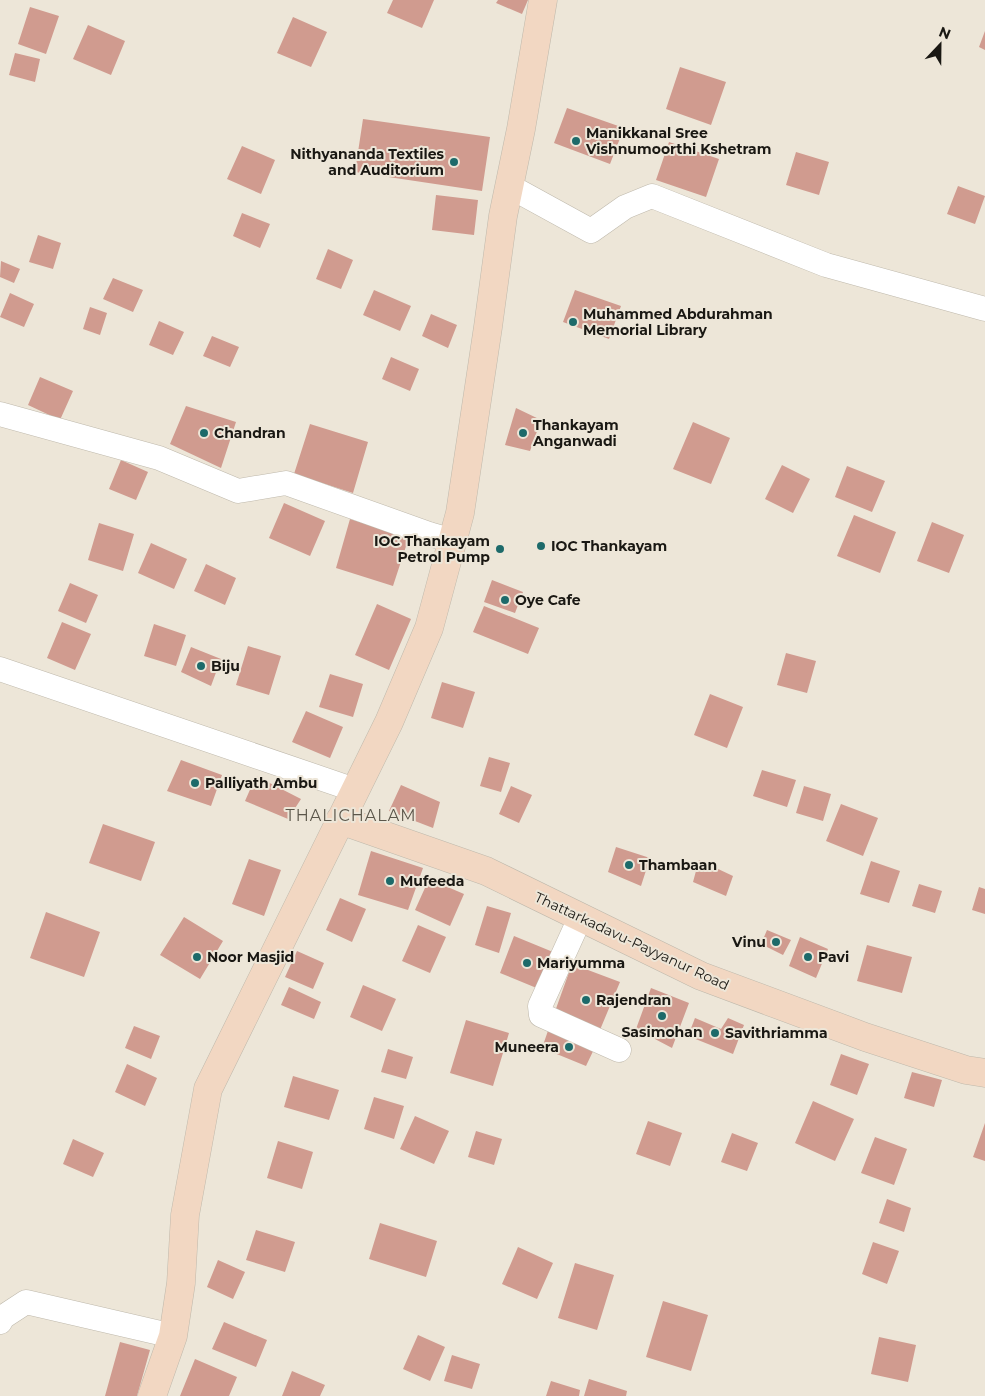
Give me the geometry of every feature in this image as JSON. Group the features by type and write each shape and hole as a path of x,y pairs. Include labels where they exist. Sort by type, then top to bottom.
{"main road":[{"path":"152,1396 173,1336 181,1283 184,1215 208,1089 389,722 429,628 460,513 503,216 521,129 543,0"},
{"name":"Thattarkadavu-Payyanur Road","path":"340,820 486,871 700,976 865,1038 966,1070 985,1073"}],"street":[{"path":"509,186 591,231 625,206 652,196 826,265 985,309"},
{"path":"0,414 159,458 238,491 286,483 453,541"},
{"path":"0,669 355,790"},
{"path":"580,918 539,1011 541,1015 619,1050"},
{"path":"0,1322 3,1317 26,1302 173,1336"}],"building":[{"path":"393,0 434,0 422,28 387,13"},
{"path":"498,0 528,0 522,14 496,3"},
{"path":"30,7 59,16 46,54 18,44"},
{"path":"293,17 327,32 311,67 277,53"},
{"path":"88,25 125,41 111,75 73,59"},
{"path":"985,31 985,50 979,47"},
{"path":"15,53 40,59 35,82 9,75"},
{"path":"680,67 726,82 711,125 666,109"},
{"path":"567,108 624,128 610,164 554,143"},
{"path":"363,119 490,137 482,191 355,172"},
{"path":"669,142 719,159 706,197 656,180"},
{"path":"242,146 275,160 261,194 227,179"},
{"path":"796,152 829,162 819,195 786,185"},
{"path":"958,186 985,196 975,224 947,214"},
{"path":"436,195 478,200 474,235 432,230"},
{"path":"242,213 270,224 260,248 233,236"},
{"path":"38,235 61,243 53,269 29,262"},
{"path":"328,249 353,260 341,289 316,279"},
{"path":"1,261 20,269 14,283 0,277"},
{"path":"113,278 143,290 133,312 103,299"},
{"path":"374,290 411,306 400,331 363,315"},
{"path":"575,290 621,306 609,339 563,322"},
{"path":"10,293 34,304 24,327 0,317"},
{"path":"90,307 107,313 100,335 83,329"},
{"path":"431,314 457,325 448,348 422,336"},
{"path":"159,321 184,332 173,355 149,345"},
{"path":"212,336 239,347 230,367 203,356"},
{"path":"391,357 419,369 410,391 382,379"},
{"path":"40,377 73,391 60,420 28,405"},
{"name":"Chandran","path":"186,406 236,422 221,468 170,444"},
{"name":"Thankayam Anganwadi","path":"516,408 541,420 530,451 505,445"},
{"path":"693,422 730,438 711,484 673,469"},
{"path":"310,424 368,442 353,493 294,474"},
{"path":"121,460 148,472 136,500 109,489"},
{"path":"782,465 810,479 793,513 765,499"},
{"path":"847,466 885,481 872,512 835,497"},
{"path":"284,503 325,521 310,556 269,538"},
{"path":"854,515 896,532 880,573 837,556"},
{"path":"350,519 409,537 393,586 336,568"},
{"path":"932,522 964,535 949,573 917,561"},
{"path":"99,523 134,534 123,571 88,560"},
{"path":"151,543 187,559 174,589 138,573"},
{"path":"206,564 236,578 225,605 194,591"},
{"path":"492,580 523,592 515,613 484,602"},
{"path":"70,583 98,595 86,623 58,611"},
{"path":"377,604 411,619 389,670 355,655"},
{"path":"484,606 539,628 528,654 473,632"},
{"path":"62,622 91,634 75,670 47,658"},
{"path":"154,624 186,635 176,666 144,656"},
{"path":"248,646 281,656 269,695 236,685"},
{"name":"Biju","path":"191,647 221,659 211,686 181,672"},
{"path":"786,653 816,661 807,693 777,685"},
{"path":"330,674 363,684 353,717 319,707"},
{"path":"442,682 475,692 463,728 431,718"},
{"path":"710,694 743,707 727,748 694,735"},
{"path":"306,711 343,727 330,758 292,742"},
{"path":"489,757 510,763 501,792 480,786"},
{"name":"Palliyath Ambu","path":"181,760 222,775 211,806 167,791"},
{"path":"762,770 796,780 787,807 753,796"},
{"path":"256,776 301,799 288,819 245,801"},
{"path":"401,785 440,802 433,828 389,811"},
{"path":"511,786 532,795 519,823 499,814"},
{"path":"804,786 831,794 823,821 796,813"},
{"path":"841,804 878,818 863,856 826,841"},
{"path":"103,824 155,842 141,881 89,863"},
{"name":"Thambaan","path":"616,847 650,858 641,886 608,872"},
{"name":"Mufeeda","path":"371,851 423,868 408,910 358,895"},
{"path":"249,859 281,870 264,916 232,904"},
{"path":"699,860 733,876 726,896 693,882"},
{"path":"871,861 900,871 889,903 860,894"},
{"path":"429,879 464,894 450,926 415,910"},
{"path":"919,884 942,891 935,913 912,906"},
{"path":"979,887 985,889 985,914 972,910"},
{"path":"340,898 366,909 352,942 326,930"},
{"path":"487,906 511,913 499,953 475,945"},
{"path":"46,912 100,932 84,977 30,958"},
{"path":"184,917 223,941 200,979 160,955"},
{"path":"418,925 446,937 430,973 402,961"},
{"name":"Vinu","path":"767,930 791,940 783,955 761,944"},
{"name":"Mariyumma","path":"514,936 553,952 539,989 500,973"},
{"name":"Pavi","path":"800,937 828,949 816,978 789,966"},
{"path":"867,945 912,957 902,993 857,981"},
{"path":"297,951 324,963 313,989 285,977"},
{"name":"Rajendran","path":"572,964 620,982 597,1037 553,1017"},
{"path":"363,985 396,999 382,1031 350,1017"},
{"path":"289,987 321,1002 314,1019 281,1005"},
{"name":"Sasimohan","path":"651,988 689,1003 672,1048 636,1029"},
{"name":"Savithriamma","path":"695,1018 721,1029 728,1018 744,1025 733,1054 688,1036"},
{"path":"466,1020 509,1033 493,1086 450,1073"},
{"name":"Muneera","path":"550,1025 596,1045 586,1066 542,1048"},
{"path":"134,1026 160,1036 151,1059 125,1048"},
{"path":"388,1049 413,1057 406,1079 381,1072"},
{"path":"841,1054 869,1064 857,1095 830,1085"},
{"path":"127,1064 157,1078 145,1106 115,1092"},
{"path":"912,1072 942,1080 934,1107 904,1098"},
{"path":"293,1076 339,1090 329,1120 284,1107"},
{"path":"374,1097 404,1106 394,1139 364,1129"},
{"path":"813,1101 854,1119 835,1161 795,1143"},
{"path":"415,1116 449,1131 434,1164 400,1149"},
{"path":"648,1121 682,1133 670,1166 636,1154"},
{"path":"985,1123 985,1161 973,1157"},
{"path":"476,1131 502,1139 494,1165 468,1157"},
{"path":"732,1133 758,1143 747,1171 721,1162"},
{"path":"875,1137 907,1149 894,1185 861,1173"},
{"path":"73,1139 104,1153 93,1177 63,1164"},
{"path":"278,1141 313,1152 302,1189 267,1178"},
{"path":"887,1199 911,1208 904,1232 879,1223"},
{"path":"380,1223 437,1241 426,1277 369,1259"},
{"path":"256,1230 295,1242 285,1272 246,1260"},
{"path":"873,1242 899,1251 887,1284 862,1274"},
{"path":"518,1247 553,1263 537,1299 502,1284"},
{"path":"218,1260 245,1272 233,1299 207,1287"},
{"path":"575,1263 614,1275 597,1330 558,1318"},
{"path":"663,1301 708,1315 691,1371 646,1357"},
{"path":"224,1322 267,1340 256,1367 212,1349"},
{"path":"418,1335 445,1347 430,1381 403,1369"},
{"path":"879,1337 916,1345 908,1382 871,1374"},
{"path":"120,1342 150,1350 137,1396 105,1396"},
{"path":"452,1355 480,1364 472,1389 444,1381"},
{"path":"195,1359 237,1377 229,1396 180,1396"},
{"path":"292,1371 325,1385 320,1396 282,1396"},
{"path":"589,1379 627,1391 626,1396 584,1396"},
{"path":"551,1381 580,1390 579,1396 546,1396"}],"place":[{"name":"Manikkanal Sree Vishnumoorthi Kshetram","path":"576,141"},
{"name":"Nithyananda Textiles and Auditorium","path":"454,162"},
{"name":"Muhammed Abdurahman Memorial Library","path":"573,322"},
{"name":"Chandran","path":"204,433"},
{"name":"Thankayam Anganwadi","path":"523,433"},
{"name":"IOC Thankayam","path":"541,546"},
{"name":"IOC Thankayam Petrol Pump","path":"500,549"},
{"name":"Oye Cafe","path":"505,600"},
{"name":"Biju","path":"201,666"},
{"name":"Palliyath Ambu","path":"195,783"},
{"name":"Thambaan","path":"629,865"},
{"name":"Mufeeda","path":"390,881"},
{"name":"Vinu","path":"776,942"},
{"name":"Noor Masjid","path":"197,957"},
{"name":"Pavi","path":"808,957"},
{"name":"Mariyumma","path":"527,963"},
{"name":"Rajendran","path":"586,1000"},
{"name":"Sasimohan","path":"662,1016"},
{"name":"Savithriamma","path":"715,1033"},
{"name":"Muneera","path":"569,1047"}],"district":[{"name":"THALICHALAM","path":"351,815"}]}
